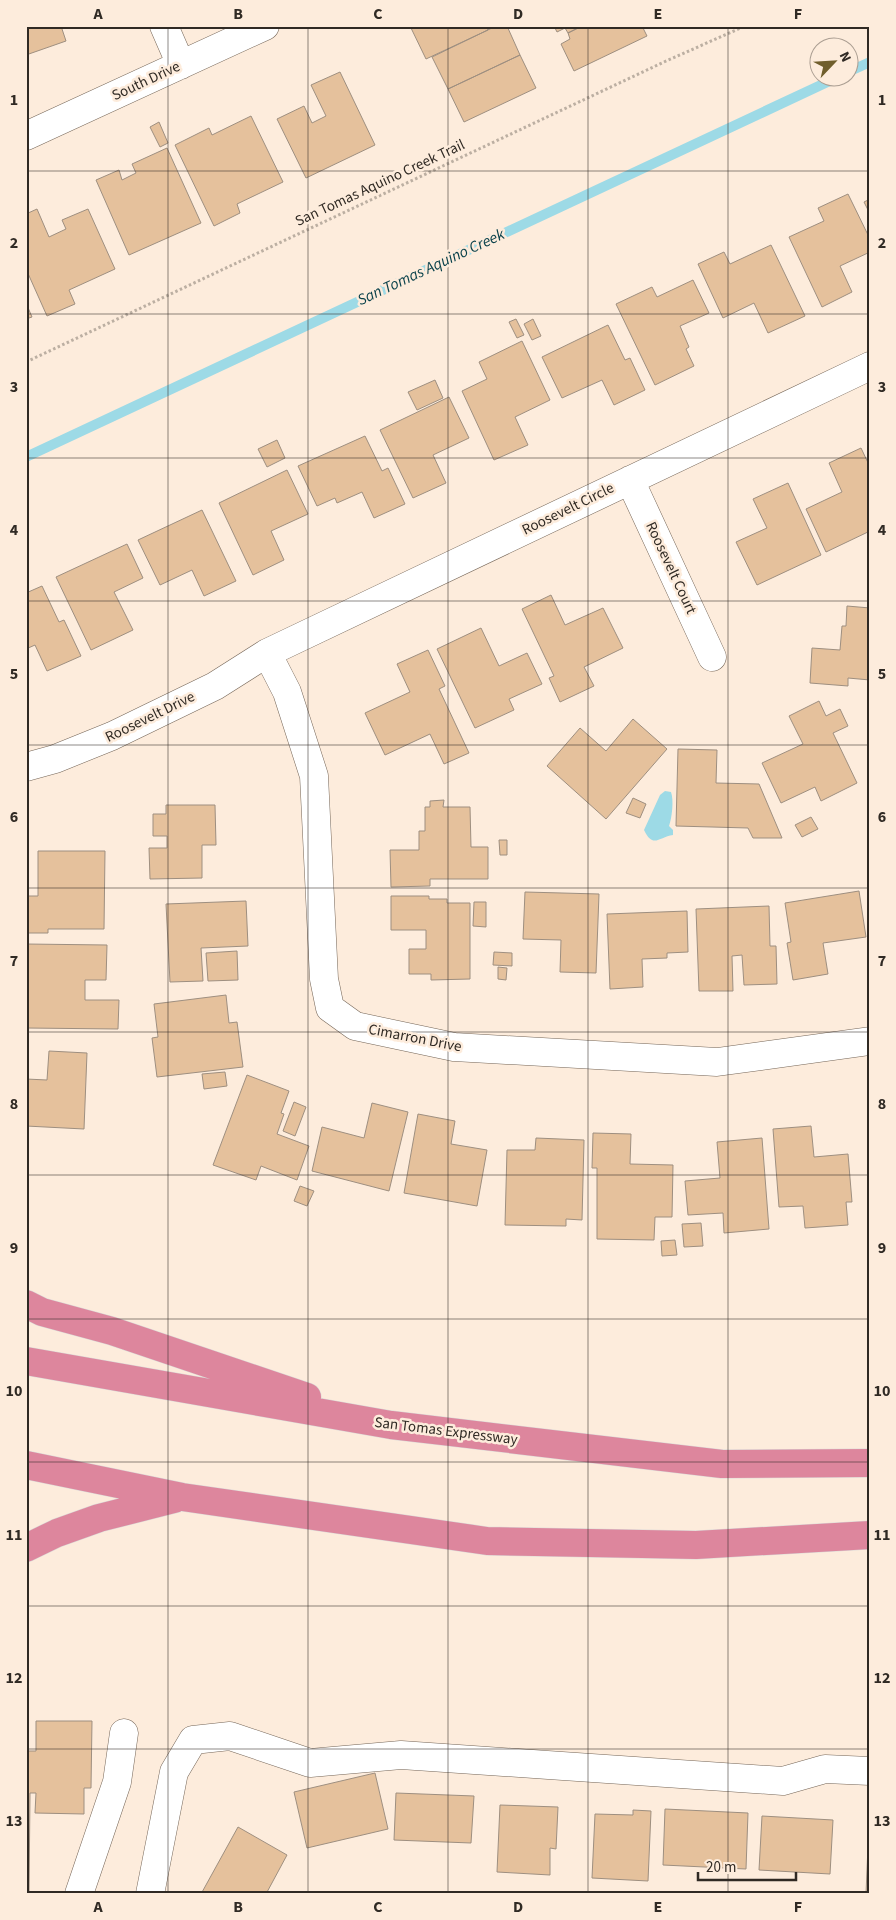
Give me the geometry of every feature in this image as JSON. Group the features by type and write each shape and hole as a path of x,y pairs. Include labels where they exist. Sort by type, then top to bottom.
{"highway":[{"path":"26,1304 42,1312 112,1331 391,1425"},
{"name":"San Tomas Expressway","path":"26,1361 391,1425 722,1464 870,1463"},
{"path":"26,1465 182,1497 487,1541 696,1545 870,1535"},
{"path":"26,1548 57,1533 99,1518 182,1497"}],"street":[{"path":"164,26 181,65"},
{"name":"South Drive","path":"26,136 265,26"},
{"name":"Roosevelt Circle","path":"267,653 870,366"},
{"name":"Roosevelt Court","path":"630,480 712,657"},
{"name":"Roosevelt Drive","path":"26,767 70,754 112,736 215,686 267,653"},
{"name":"Cimarron Drive","path":"267,653 287,692 314,776 324,979 330,1008 355,1026 454,1047 718,1062 870,1041"},
{"path":"79,1894 117,1782 124,1733"},
{"path":"150,1894 174,1772 193,1740 230,1736 310,1763 401,1755 783,1781 825,1769 870,1771"}],"path":[{"name":"San Tomas Aquino Creek Trail","path":"26,362 664,62 745,26"}],"water":[{"path":"665,791 671,792 672,795 669,826 673,830 673,835 653,840 647,836 644,830 660,795"}],"building":[{"path":"26,26 61,26 66,41 26,55"},
{"path":"415,26 486,26 488,30 426,59 411,28"},
{"path":"496,26 507,26 520,55 448,89 432,57"},
{"path":"554,26 582,26 568,33 565,28 557,32"},
{"path":"582,26 642,26 647,36 574,71 561,44 570,39 568,33"},
{"path":"520,55 536,88 464,122 448,89"},
{"path":"340,72 375,145 306,178 277,119 304,106 312,123 326,116 311,85"},
{"path":"251,116 283,182 237,204 240,213 214,226 175,145 209,128 212,135"},
{"path":"159,122 168,143 160,147 150,127"},
{"path":"167,148 201,223 129,255 96,180 119,170 122,180 136,173 132,164"},
{"path":"848,194 870,239 870,252 840,266 852,292 822,307 789,237 824,221 818,208"},
{"path":"870,199 870,214 864,202"},
{"path":"37,209 49,237 66,229 62,220 88,209 115,269 69,290 75,304 47,316 26,269 26,214"},
{"path":"771,245 805,316 768,333 754,303 723,318 698,264 724,252 730,264"},
{"path":"693,280 709,313 680,326 689,347 686,349 694,366 655,385 616,304 652,287 657,297"},
{"path":"26,303 32,317 26,319"},
{"path":"516,319 524,335 517,338 509,322"},
{"path":"533,319 541,336 532,340 524,324"},
{"path":"608,325 625,360 630,358 645,390 614,405 602,380 562,398 542,357"},
{"path":"522,341 550,400 515,417 528,445 494,460 462,391 487,379 479,362"},
{"path":"435,380 443,398 417,410 408,392"},
{"path":"449,397 469,438 433,455 446,483 413,498 380,430"},
{"path":"365,436 382,471 388,468 405,504 374,518 362,492 337,503 335,498 317,506 298,466"},
{"path":"277,440 285,458 267,467 258,449"},
{"path":"861,448 870,467 870,531 826,552 806,509 842,492 829,463"},
{"path":"287,470 308,514 271,531 284,560 253,575 219,503"},
{"path":"788,483 821,555 757,585 736,542 767,528 753,499"},
{"path":"202,510 236,581 204,596 192,570 160,585 138,540"},
{"path":"127,544 143,578 114,592 133,630 91,650 56,577"},
{"path":"42,586 59,622 64,620 81,656 47,671 35,645 26,649 26,593"},
{"path":"551,595 565,625 603,608 623,648 584,667 594,686 560,702 549,678 554,676 522,609"},
{"path":"847,606 870,608 870,680 848,678 848,686 810,683 812,648 840,650 842,626 846,626"},
{"path":"481,628 499,666 527,653 542,684 509,699 514,710 475,728 437,649"},
{"path":"428,650 445,686 439,689 469,753 444,764 430,734 385,755 365,713 410,692 397,664"},
{"path":"819,701 826,716 840,709 848,726 833,733 857,783 821,801 815,787 781,803 762,763 803,744 789,716"},
{"path":"633,719 667,749 606,819 547,766 580,728 606,751"},
{"path":"678,749 717,750 716,783 759,784 782,838 753,838 748,828 676,826"},
{"path":"633,798 646,804 640,818 626,813"},
{"path":"444,800 443,807 470,807 471,847 488,847 488,879 430,879 430,886 391,887 390,850 419,850 419,831 425,831 425,807 430,807 430,801"},
{"path":"166,805 215,805 216,845 202,845 202,878 150,879 149,848 167,848 167,836 153,836 153,814 166,814"},
{"path":"811,817 818,829 802,837 795,825"},
{"path":"499,840 507,840 507,855 500,855"},
{"path":"38,851 105,851 104,929 48,929 48,933 26,933 26,896 38,896"},
{"path":"859,891 866,937 823,943 828,974 793,980 787,943 791,942 785,903"},
{"path":"525,892 599,894 596,973 560,972 561,940 523,939"},
{"path":"391,896 429,896 429,899 447,899 447,903 470,903 470,979 431,980 431,974 409,974 409,949 426,949 426,930 391,930"},
{"path":"246,901 248,946 201,948 203,981 170,982 166,904"},
{"path":"474,902 486,902 486,927 473,926"},
{"path":"769,906 770,946 776,946 777,984 744,985 742,955 732,956 733,991 699,991 696,909"},
{"path":"687,911 688,952 667,953 667,958 642,959 643,987 610,989 607,914"},
{"path":"26,944 107,945 106,980 85,980 85,1000 119,1000 118,1029 26,1028"},
{"path":"237,951 238,980 208,981 206,953"},
{"path":"494,952 512,953 512,966 493,965"},
{"path":"498,967 507,968 506,980 498,979"},
{"path":"226,995 229,1023 237,1022 243,1067 157,1077 152,1038 158,1037 154,1004"},
{"path":"49,1051 87,1053 84,1129 26,1126 26,1079 47,1080"},
{"path":"225,1072 227,1086 204,1089 202,1074"},
{"path":"247,1075 289,1091 281,1113 284,1114 277,1134 309,1146 297,1180 261,1166 256,1180 213,1165"},
{"path":"294,1102 306,1107 295,1136 283,1131"},
{"path":"372,1103 408,1112 389,1191 312,1171 322,1127 364,1138"},
{"path":"418,1114 455,1121 451,1144 487,1150 477,1206 404,1193"},
{"path":"811,1126 814,1157 848,1154 852,1202 846,1202 848,1225 805,1228 803,1206 779,1207 773,1129"},
{"path":"593,1133 631,1134 630,1164 673,1165 672,1217 655,1217 654,1240 597,1239 597,1168 592,1168"},
{"path":"536,1138 584,1140 582,1220 566,1219 566,1226 505,1225 507,1150 535,1150"},
{"path":"762,1138 769,1229 724,1233 723,1213 688,1215 685,1181 720,1178 717,1142"},
{"path":"300,1186 314,1191 307,1206 294,1201"},
{"path":"701,1223 703,1246 684,1247 682,1224"},
{"path":"675,1240 677,1255 662,1256 661,1241"},
{"path":"36,1721 92,1721 91,1788 84,1788 84,1814 35,1813 36,1793 30,1793 29,1894 26,1894 26,1751 36,1751"},
{"path":"375,1773 388,1829 307,1848 294,1792"},
{"path":"396,1793 474,1796 471,1843 394,1840"},
{"path":"500,1805 558,1807 556,1849 550,1848 550,1875 497,1872"},
{"path":"665,1809 748,1813 746,1869 663,1865"},
{"path":"633,1810 651,1811 648,1881 592,1878 595,1814 633,1815"},
{"path":"762,1816 833,1820 830,1874 759,1870"},
{"path":"869,1821 870,1894 866,1894"},
{"path":"238,1827 287,1855 266,1894 201,1894"}],"waterway":[{"name":"San Tomas Aquino Creek","path":"858,67 870,62"},
{"name":"San Tomas Aquino Creek","path":"26,457 815,88"}]}
